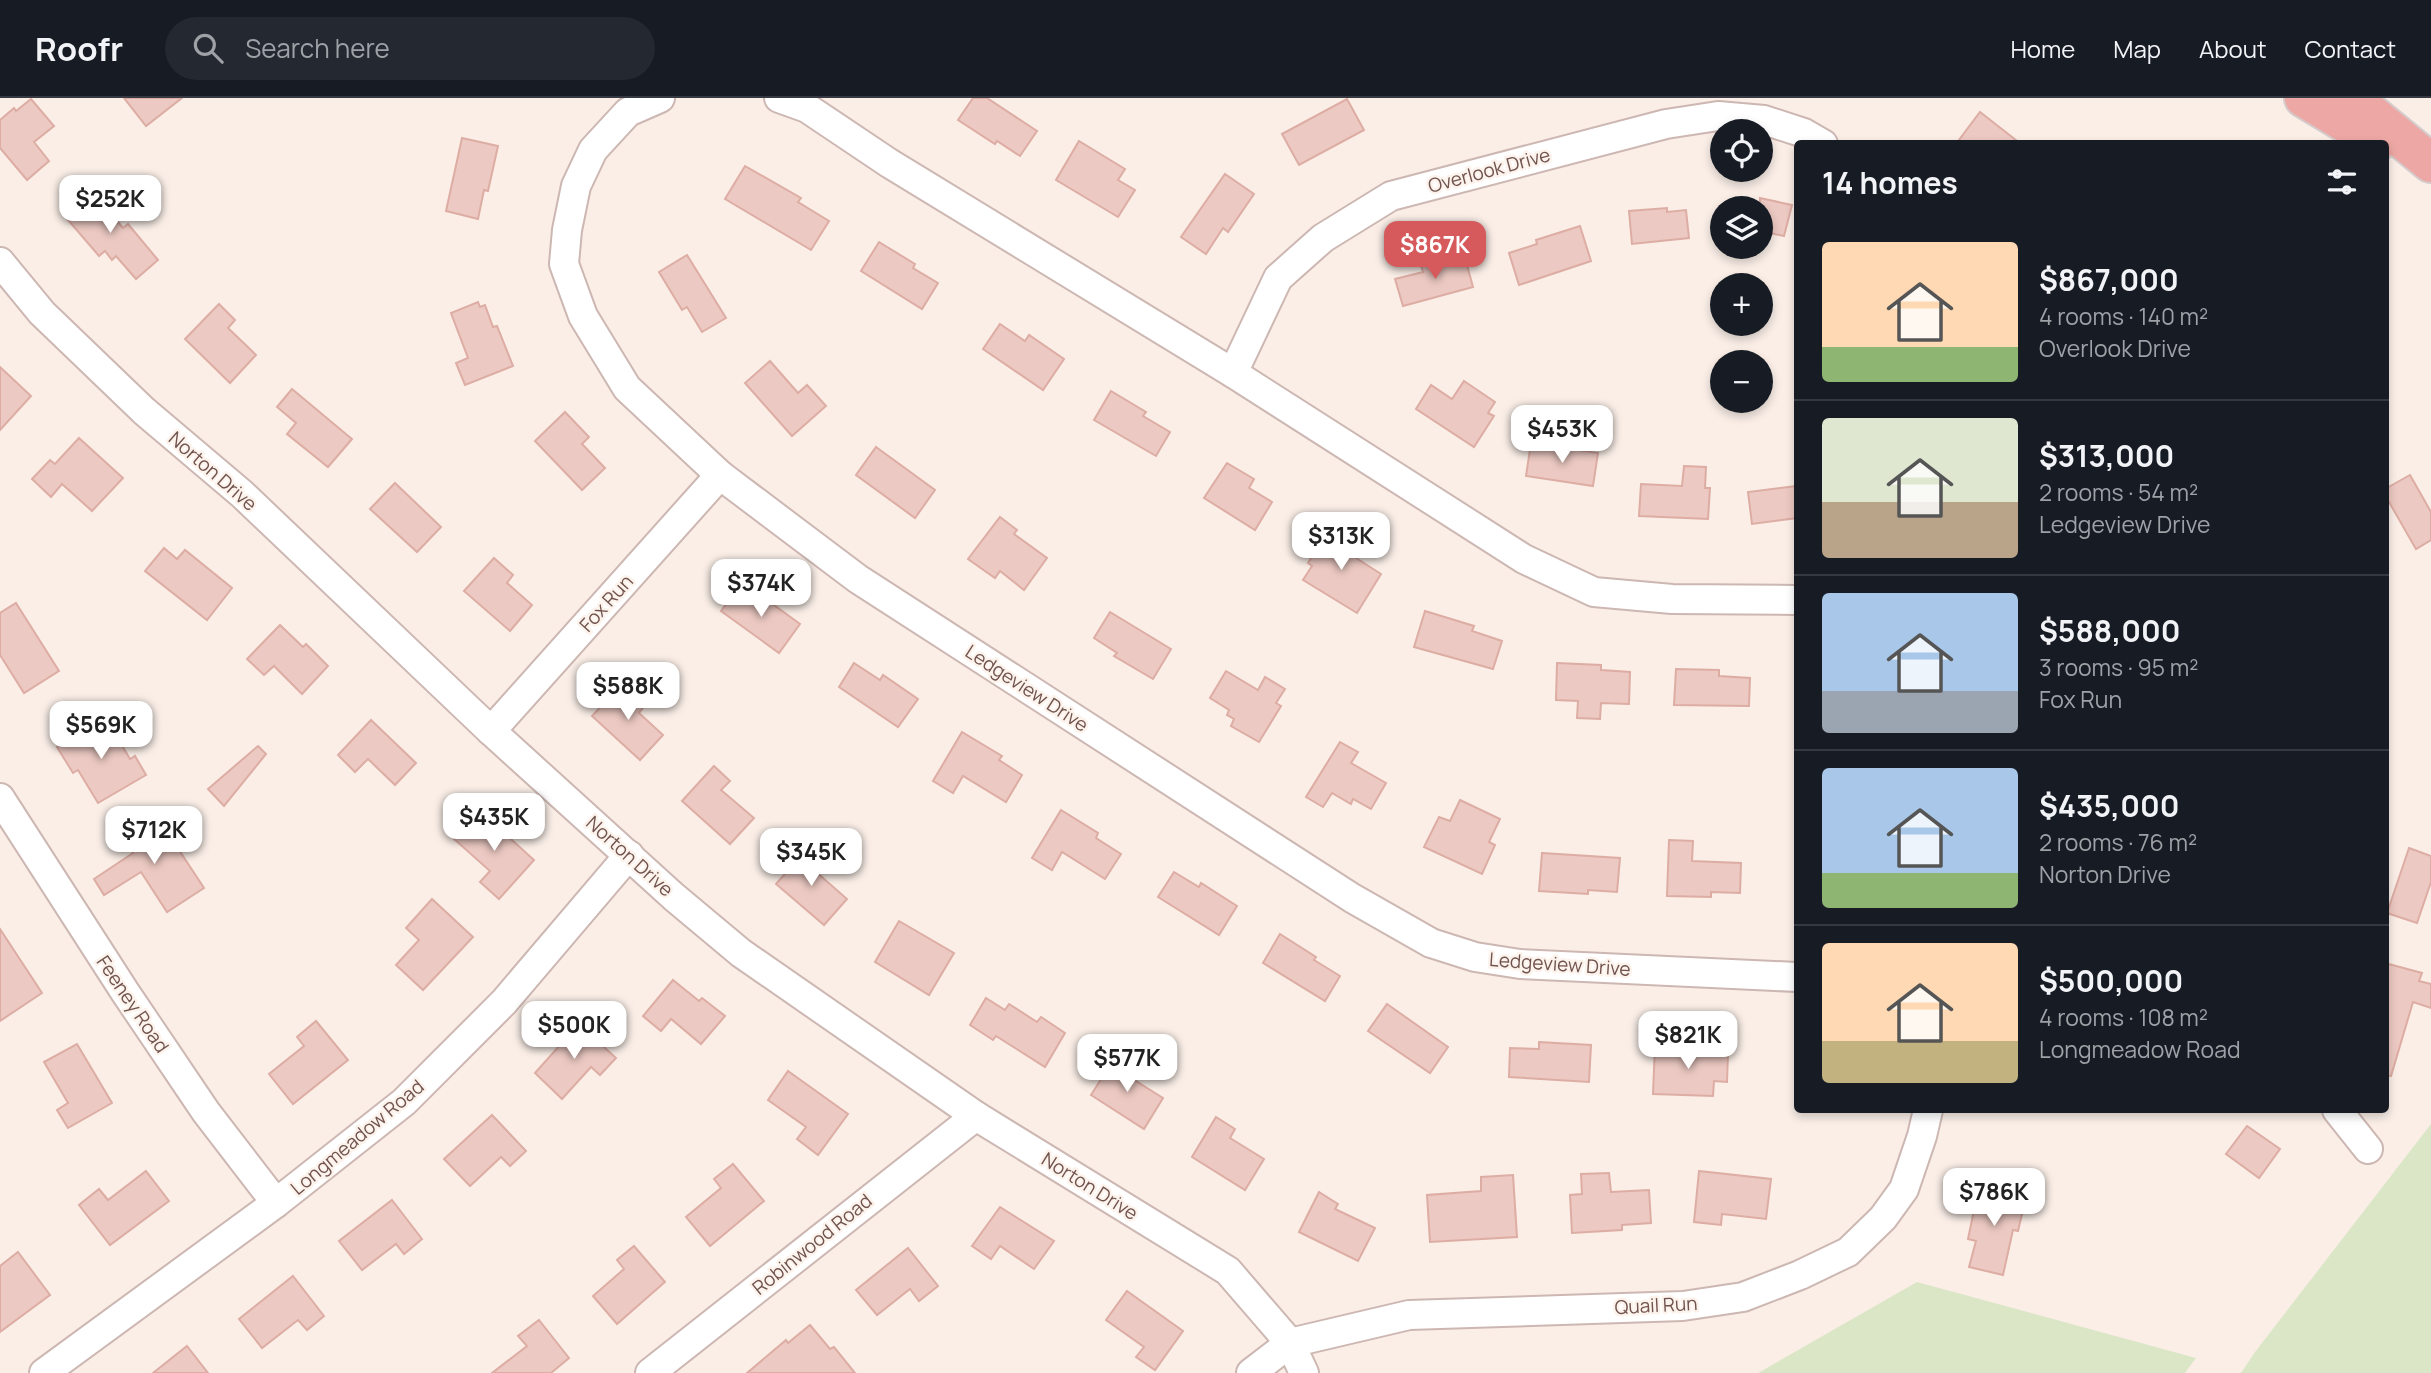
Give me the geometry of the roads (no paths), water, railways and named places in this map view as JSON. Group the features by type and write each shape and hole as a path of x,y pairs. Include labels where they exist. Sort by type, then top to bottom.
{"highway":[{"path":"2304,98 2372,140"},
{"path":"2352,98 2431,163"},
{"path":"2389,149 2431,175"}],"street":[{"name":"Ledgeview Drive","path":"660,98 628,112 593,150 576,186 567,230 564,264 583,316 627,388 720,475 858,579 1352,898 1431,943 1475,957 1520,964 1794,977"},
{"path":"779,98 807,108 890,163 1233,373 1524,559 1594,592 1672,599 1794,600"},
{"name":"Overlook Drive","path":"1233,373 1278,278 1323,238 1391,196 1666,124 1718,116 1764,120 1804,133 1816,140"},
{"name":"Norton Drive","path":"0,261 42,313 144,411 242,495 491,731 741,953 976,1116 1228,1271 1290,1343 1304,1373"},
{"name":"Fox Run","path":"491,731 720,475"},
{"name":"Feeney Road","path":"0,797 184,1079 276,1203"},
{"name":"Longmeadow Road","path":"44,1373 276,1203 404,1102 505,1002 629,855"},
{"name":"Quail Run","path":"1290,1343 1409,1315 1683,1306 1743,1297 1800,1275 1848,1252 1883,1218 1904,1189 1923,1136 1927,1113"},
{"path":"2339,1113 2368,1149"},
{"name":"Robinwood Road","path":"650,1373 976,1116"},
{"path":"1251,1373 1290,1343"}]}
